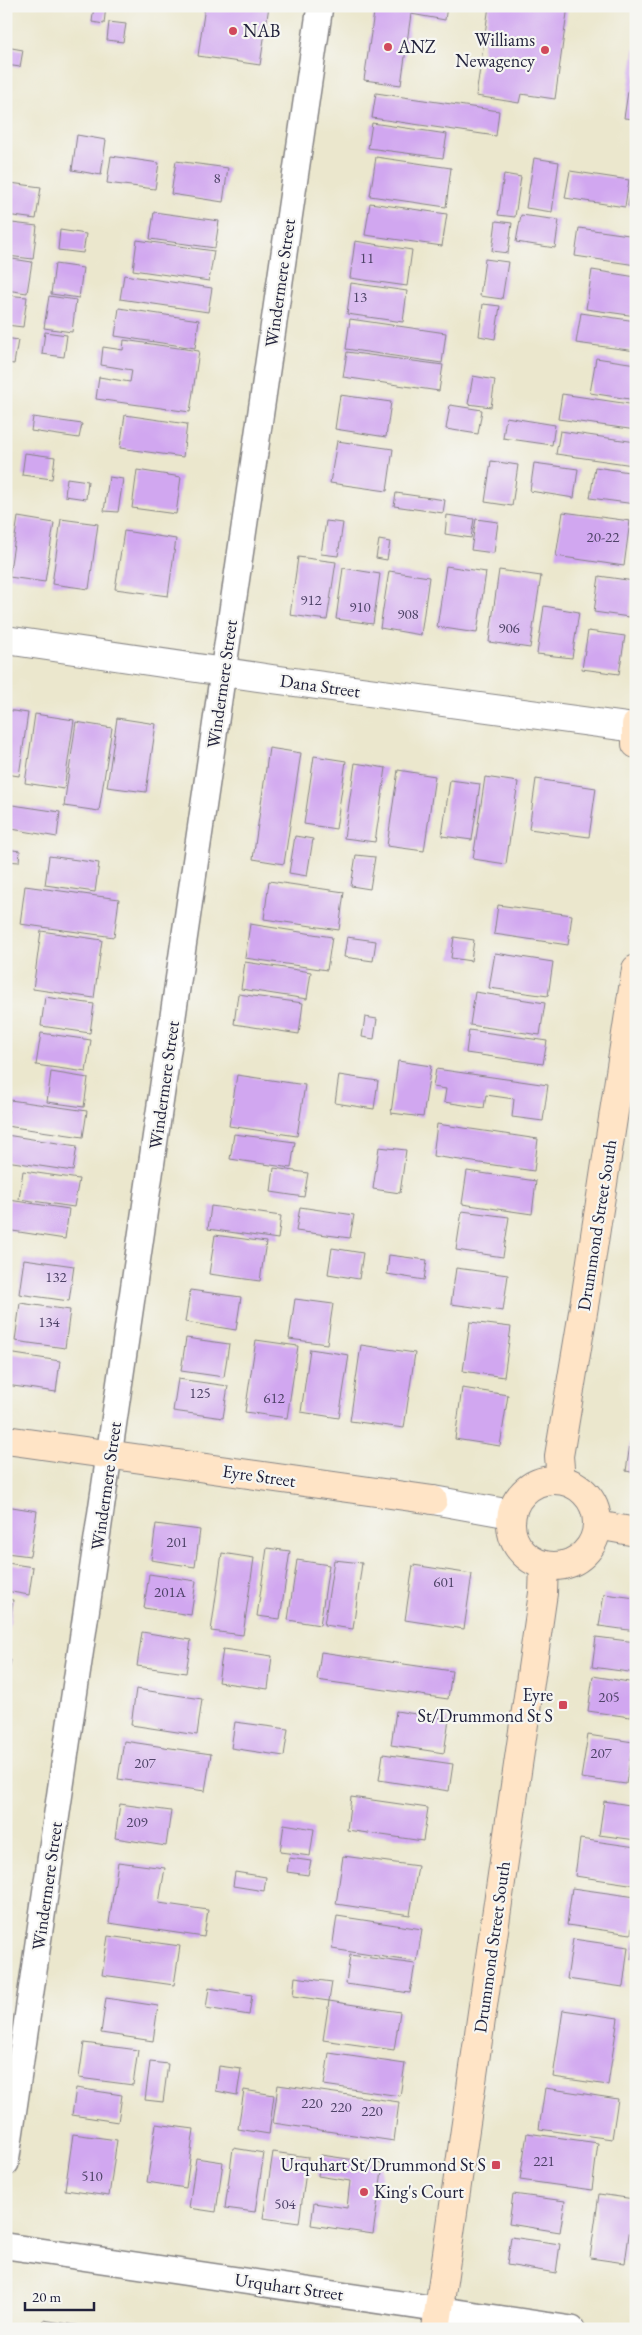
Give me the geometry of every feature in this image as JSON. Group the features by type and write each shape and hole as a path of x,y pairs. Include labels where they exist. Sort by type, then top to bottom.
{"main road":[{"name":"Drummond Street South","path":"561,1480 558,1456 586,1300 636,970"},
{"name":"Eyre Street","path":"6,1440 434,1500"},
{"path":"546,1480 561,1480 573,1484 583,1491 591,1501 596,1513 597,1526 591,1546 584,1554 566,1565 544,1565 535,1562 520,1550 511,1533 511,1514 517,1500 526,1489 546,1480"},
{"path":"597,1526 636,1532"},
{"name":"Drummond Street South","path":"438,2319 541,1603 544,1565"}],"street":[{"name":"Windermere Street","path":"6,2163 320,6"},
{"name":"Dana Street","path":"6,640 635,732"},
{"name":"Eyre Street","path":"434,1500 511,1514"},
{"name":"Urquhart Street","path":"6,2246 438,2319 572,2329"}],"building":[{"path":"94,6 106,6 104,24 92,22"},
{"name":"NAB","path":"205,6 269,6 260,65 198,56"},
{"name":"ANZ","path":"375,6 447,6 445,20 411,14 401,85 364,80"},
{"path":"489,6 568,6 555,99 521,94 519,103 476,96"},
{"path":"109,22 126,24 123,42 107,40"},
{"path":"636,46 636,119 624,118"},
{"path":"6,47 23,50 20,67 6,65"},
{"path":"376,93 499,111 496,136 372,118"},
{"path":"372,123 447,134 443,158 368,148"},
{"path":"77,135 106,140 101,175 72,170"},
{"path":"111,156 159,163 155,189 107,183"},
{"path":"376,157 451,168 446,207 370,196"},
{"path":"534,158 559,162 552,212 526,208"},
{"path":"176,161 228,168 223,202 171,194"},
{"path":"634,169 636,169 636,207 628,206"},
{"path":"570,171 629,180 625,207 565,198"},
{"path":"504,174 521,177 515,217 498,215"},
{"path":"10,183 41,187 36,219 6,215"},
{"path":"370,203 447,214 442,246 365,235"},
{"path":"154,212 219,221 215,248 150,239"},
{"path":"521,215 559,220 555,248 516,242"},
{"path":"496,221 512,223 508,253 492,251"},
{"path":"12,223 37,226 33,259 7,256"},
{"path":"579,228 636,236 636,265 575,256"},
{"path":"60,230 86,234 83,253 58,250"},
{"path":"137,240 214,251 209,281 133,270"},
{"path":"355,241 412,250 407,286 350,278"},
{"path":"6,258 32,262 27,293 6,290"},
{"path":"485,259 508,262 502,299 480,296"},
{"path":"55,264 83,268 79,298 51,294"},
{"path":"592,270 636,277 636,316 586,309"},
{"path":"124,275 212,288 208,312 120,299"},
{"path":"351,283 407,291 403,322 347,314"},
{"path":"6,295 27,297 23,327 6,325"},
{"path":"49,296 76,300 72,332 44,328"},
{"path":"483,304 500,306 495,339 479,336"},
{"path":"119,308 199,320 195,348 115,336"},
{"path":"581,313 636,321 636,351 576,343"},
{"path":"350,319 446,333 442,363 346,349"},
{"path":"45,332 67,335 64,357 42,354"},
{"path":"6,338 18,340 14,364 6,363"},
{"path":"124,340 199,351 190,412 96,399 99,377 130,382 132,370 101,365 103,347 123,350"},
{"path":"347,352 443,365 439,391 343,377"},
{"path":"596,358 636,364 636,400 590,393"},
{"path":"473,376 495,380 491,407 468,404"},
{"path":"562,394 636,405 636,430 558,419"},
{"path":"340,395 391,402 386,437 335,429"},
{"path":"450,405 482,410 478,434 446,429"},
{"path":"125,415 187,424 183,457 120,448"},
{"path":"33,417 82,424 79,438 31,431"},
{"path":"506,417 555,425 552,445 503,438"},
{"path":"560,431 636,442 633,465 556,454"},
{"path":"337,441 393,449 387,491 330,483"},
{"path":"25,453 55,457 52,479 22,475"},
{"path":"491,461 518,465 512,506 485,502"},
{"path":"534,463 578,469 574,498 530,491"},
{"path":"595,467 636,473 635,504 590,498"},
{"path":"137,470 181,477 176,514 132,508"},
{"path":"109,477 123,479 118,512 104,511"},
{"path":"67,478 88,481 86,499 65,496"},
{"path":"396,493 445,500 443,513 394,506"},
{"path":"563,512 630,521 624,566 556,556"},
{"path":"447,515 474,519 471,538 445,534"},
{"path":"18,517 54,523 45,582 9,577"},
{"path":"61,519 98,524 89,589 52,584"},
{"path":"476,519 498,522 494,553 471,550"},
{"path":"326,521 343,523 338,556 321,554"},
{"path":"124,531 176,539 168,596 115,589"},
{"path":"379,540 390,542 387,560 376,558"},
{"path":"298,557 336,562 327,620 290,615"},
{"path":"446,566 486,572 477,633 437,627"},
{"path":"343,568 380,574 373,624 336,619"},
{"path":"499,570 541,576 530,648 489,642"},
{"path":"389,571 429,577 421,635 380,628"},
{"path":"599,576 634,581 629,617 594,612"},
{"path":"544,606 579,612 572,658 537,654"},
{"path":"588,631 625,636 619,674 582,669"},
{"path":"6,710 28,713 19,776 6,774"},
{"path":"35,714 74,720 64,789 25,783"},
{"path":"117,718 156,724 146,792 107,787"},
{"path":"76,722 112,728 99,811 64,806"},
{"path":"269,748 301,753 284,864 253,859"},
{"path":"314,756 346,761 336,829 304,824"},
{"path":"355,763 386,768 375,842 344,838"},
{"path":"398,770 435,776 424,851 387,846"},
{"path":"485,777 518,782 506,864 473,859"},
{"path":"536,779 596,788 589,837 529,829"},
{"path":"450,780 480,784 472,840 442,836"},
{"path":"6,804 60,812 57,837 6,828"},
{"path":"295,836 313,839 307,876 289,873"},
{"path":"6,849 20,851 19,862 6,861"},
{"path":"356,855 375,857 370,889 351,886"},
{"path":"49,856 99,863 95,892 45,885"},
{"path":"269,881 344,892 339,930 264,919"},
{"path":"25,886 119,899 114,937 20,924"},
{"path":"498,905 572,915 568,945 494,934"},
{"path":"250,924 332,937 327,970 245,958"},
{"path":"41,931 102,940 94,998 33,989"},
{"path":"347,937 376,941 373,961 344,957"},
{"path":"454,937 474,940 471,961 451,958"},
{"path":"495,953 553,962 548,996 489,988"},
{"path":"245,962 311,972 307,999 241,989"},
{"path":"475,992 545,1003 540,1035 470,1025"},
{"path":"238,994 303,1003 299,1034 234,1024"},
{"path":"45,997 94,1004 90,1033 41,1026"},
{"path":"365,1017 377,1019 374,1039 362,1037"},
{"path":"469,1030 547,1041 543,1064 466,1053"},
{"path":"41,1033 91,1040 86,1072 36,1065"},
{"path":"398,1061 431,1066 423,1117 391,1113"},
{"path":"436,1069 548,1085 543,1121 512,1117 514,1099 486,1095 484,1108 444,1102 446,1089 433,1087"},
{"path":"51,1072 88,1078 84,1107 47,1102"},
{"path":"237,1075 305,1085 297,1136 229,1126"},
{"path":"339,1075 378,1081 374,1109 335,1103"},
{"path":"10,1100 87,1111 83,1137 6,1126"},
{"path":"437,1124 538,1139 534,1171 433,1156"},
{"path":"234,1134 295,1142 291,1168 230,1159"},
{"path":"6,1135 77,1146 73,1171 6,1161"},
{"path":"379,1147 406,1150 400,1193 373,1189"},
{"path":"274,1168 308,1173 304,1197 271,1192"},
{"path":"23,1171 79,1179 74,1207 19,1199"},
{"path":"467,1171 536,1181 532,1214 462,1204"},
{"path":"9,1200 69,1209 65,1239 6,1230"},
{"path":"211,1206 281,1216 278,1239 208,1229"},
{"path":"300,1207 354,1215 350,1238 296,1231"},
{"path":"462,1211 509,1217 503,1257 456,1250"},
{"path":"215,1235 266,1242 260,1281 209,1274"},
{"path":"332,1248 363,1253 359,1279 328,1274"},
{"path":"389,1255 427,1260 424,1280 387,1274"},
{"path":"24,1259 74,1266 69,1301 19,1294"},
{"path":"456,1268 508,1275 503,1311 451,1304"},
{"path":"190,1290 241,1297 236,1330 185,1322"},
{"path":"295,1299 333,1304 327,1344 289,1339"},
{"path":"20,1303 70,1310 65,1348 15,1341"},
{"path":"470,1322 511,1327 504,1377 463,1371"},
{"path":"186,1338 229,1344 224,1377 181,1371"},
{"path":"256,1340 298,1346 287,1418 245,1412"},
{"path":"361,1345 415,1353 404,1428 350,1421"},
{"path":"310,1349 349,1355 339,1418 301,1412"},
{"path":"8,1353 60,1361 56,1392 6,1385"},
{"path":"178,1379 228,1386 223,1418 173,1411"},
{"path":"462,1388 508,1395 500,1446 455,1439"},
{"path":"636,1412 636,1473 626,1471"},
{"path":"6,1506 37,1511 30,1556 6,1553"},
{"path":"156,1524 200,1530 195,1567 151,1560"},
{"path":"267,1548 290,1551 280,1619 257,1616"},
{"path":"222,1553 254,1558 243,1635 211,1631"},
{"path":"297,1560 329,1565 320,1625 288,1620"},
{"path":"334,1560 362,1563 353,1629 324,1625"},
{"path":"7,1563 33,1567 29,1595 6,1591"},
{"path":"413,1565 472,1574 464,1629 405,1620"},
{"path":"149,1574 196,1581 191,1615 144,1608"},
{"path":"604,1594 636,1598 636,1631 599,1626"},
{"path":"6,1599 13,1600 9,1630 6,1630"},
{"path":"142,1632 191,1640 186,1673 137,1666"},
{"path":"596,1637 636,1642 636,1673 592,1667"},
{"path":"223,1649 272,1656 268,1689 218,1682"},
{"path":"321,1652 452,1671 448,1699 317,1680"},
{"path":"6,1659 11,1660 7,1682 6,1682"},
{"path":"593,1676 635,1683 630,1717 588,1711"},
{"path":"136,1689 202,1699 197,1735 131,1725"},
{"path":"396,1711 449,1719 444,1753 391,1745"},
{"path":"235,1722 288,1729 284,1756 231,1748"},
{"path":"588,1735 633,1742 626,1784 581,1778"},
{"path":"124,1741 211,1754 205,1791 118,1779"},
{"path":"383,1754 453,1764 449,1791 379,1780"},
{"path":"351,1797 428,1808 423,1841 347,1830"},
{"path":"604,1801 636,1806 636,1840 599,1835"},
{"path":"120,1804 171,1811 166,1846 115,1838"},
{"path":"284,1824 314,1829 310,1856 280,1852"},
{"path":"580,1839 636,1847 636,1885 575,1876"},
{"path":"343,1856 418,1866 410,1915 336,1904"},
{"path":"289,1858 311,1861 308,1875 287,1872"},
{"path":"118,1862 165,1868 159,1903 208,1910 204,1937 109,1923"},
{"path":"235,1872 266,1877 264,1891 233,1886"},
{"path":"572,1888 636,1897 631,1934 567,1925"},
{"path":"337,1916 422,1929 417,1962 332,1949"},
{"path":"108,1936 180,1946 174,1985 102,1975"},
{"path":"573,1939 628,1947 623,1987 567,1979"},
{"path":"634,1940 636,1940 636,1959 631,1959"},
{"path":"350,1955 415,1964 410,1993 346,1984"},
{"path":"295,1977 332,1982 329,2001 293,1996"},
{"path":"209,1988 252,1995 249,2015 206,2008"},
{"path":"106,1998 158,2006 153,2041 101,2033"},
{"path":"329,2001 400,2012 394,2050 323,2040"},
{"path":"563,2010 618,2018 608,2085 553,2077"},
{"path":"84,2043 138,2050 133,2085 79,2078"},
{"path":"329,2053 405,2064 400,2096 324,2085"},
{"path":"150,2062 168,2064 163,2102 145,2100"},
{"path":"219,2066 241,2069 237,2095 216,2091"},
{"path":"278,2085 399,2102 394,2141 273,2123"},
{"path":"76,2088 122,2095 118,2122 72,2115"},
{"path":"545,2088 618,2099 612,2139 539,2129"},
{"path":"244,2090 274,2095 269,2134 238,2129"},
{"path":"156,2124 194,2129 186,2188 147,2182"},
{"path":"527,2133 598,2143 592,2190 520,2180"},
{"path":"73,2134 117,2140 109,2196 65,2190"},
{"path":"233,2148 264,2153 255,2212 225,2208"},
{"path":"273,2152 308,2157 299,2223 263,2218"},
{"name":"King's Court","path":"321,2155 383,2164 373,2234 311,2225 314,2203 347,2208 350,2181 318,2176"},
{"path":"196,2158 223,2162 216,2212 189,2208"},
{"path":"513,2194 565,2201 560,2232 509,2224"},
{"path":"599,2194 634,2199 625,2263 590,2258"},
{"path":"511,2237 560,2244 556,2273 507,2265"},
{"path":"43,2320 82,2326 81,2329 42,2329"}],"place":[{"name":"NAB","path":"233,31"},
{"name":"ANZ","path":"388,47"},
{"name":"Williams Newagency","path":"545,50"},
{"name":"Eyre St/Drummond St S","path":"563,1705"},
{"name":"Urquhart St/Drummond St S","path":"496,2165"},
{"name":"King's Court","path":"364,2192"}]}
